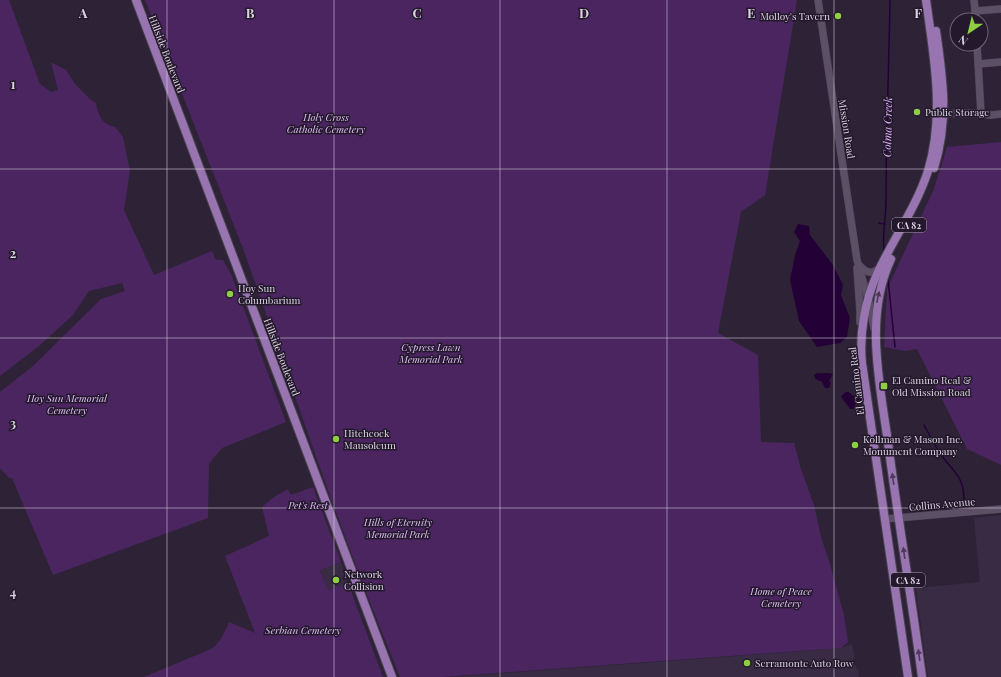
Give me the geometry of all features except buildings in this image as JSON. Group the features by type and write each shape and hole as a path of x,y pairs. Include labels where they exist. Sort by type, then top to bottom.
{"main road":[{"name":"Hillside Boulevard","path":"136,0 392,677"},
{"name":"El Camino Real","path":"922,677 879,373 876,336 877,305 883,279 891,258 917,210 930,179 941,142 940,114 926,0"},
{"name":"El Camino Real","path":"908,677 862,363 861,343 868,301 875,280 912,209 923,184 935,141 943,88 932,0"}],"street":[{"name":"Mission Road","path":"818,0 857,260 876,336"},
{"path":"974,0 975,11 1001,9"},
{"path":"977,52 981,114"},
{"path":"978,64 1001,62"},
{"path":"940,114 1001,114"},
{"name":"Mission Road","path":"857,260 856,272 860,311 861,343"},
{"path":"857,260 862,268 867,272 874,272 881,266"},
{"name":"Collins Avenue","path":"885,519 1001,510"}],"shaded area":[{"path":"798,224 809,226 810,235 833,265 843,285 841,295 850,318 847,337 840,343 817,347 799,321 790,280 795,255 800,241 794,232"},
{"path":"817,373 833,374 829,381 831,383 829,388 825,388 822,382 815,379 814,375"},
{"path":"846,392 849,392 854,396 860,395 861,400 857,401 853,409 850,409 841,396"},
{"path":"1001,515 1001,677 928,677 916,588 980,582 974,518"},
{"path":"341,562 348,583 328,591 320,569"},
{"name":"Serramonte Auto Row","path":"852,644 855,658 853,658 856,669 858,668 859,677 452,677 841,648"}],"green space":[{"name":"Hoy Sun Memorial Cemetery","path":"0,0 9,0 40,84 51,92 58,90 51,62 66,70 75,84 96,103 101,119 107,124 115,127 123,137 130,171 124,210 154,275 212,251 216,260 223,260 231,274 286,422 222,448 209,464 208,518 53,575 12,478 9,478 0,468 0,392 33,366 101,299 125,291 122,283 89,291 73,315 39,346 0,376"},
{"path":"145,0 797,0 765,195 741,212 718,333 758,355 761,442 794,443 801,469 814,505 821,537 844,615 848,642 841,648 443,677 400,677 365,590 325,482 244,251"},
{"path":"1001,142 1001,465 967,449 917,349 905,351 884,347 887,289 934,189 947,147"},
{"name":"Serbian Cemetery","path":"313,487 341,562 320,570 328,590 348,583 383,677 144,677 211,649 224,634 229,622 255,633 225,556 269,536 262,507 274,497 288,489 291,495"}],"waterway":[{"name":"Colma Creek","path":"884,252 883,239 886,207 890,0"},
{"name":"Colma Creek","path":"879,223 885,224"},
{"name":"Colma Creek","path":"888,279 895,347"},
{"name":"Colma Creek","path":"924,425 939,452 961,481 964,506"}],"place":[{"name":"Molloy's Tavern","path":"838,16"},
{"name":"Public Storage","path":"917,112"},
{"name":"Hoy Sun Columbarium","path":"230,294"},
{"name":"El Camino Real & Old Mission Road","path":"884,386"},
{"name":"Hitchcock Mausoleum","path":"336,439"},
{"name":"Kollman & Mason Inc. Monument Company","path":"855,445"},
{"name":"Network Collision","path":"336,580"},
{"name":"Serramonte Auto Row","path":"747,663"}],"park label":[{"name":"Holy Cross Catholic Cemetery","path":"326,122"},
{"name":"Cypress Lawn Memorial Park","path":"431,352"},
{"name":"Pet's Rest","path":"308,505"},
{"name":"Hills of Eternity Memorial Park","path":"398,528"},
{"name":"Home of Peace Cemetery","path":"781,596"}]}
